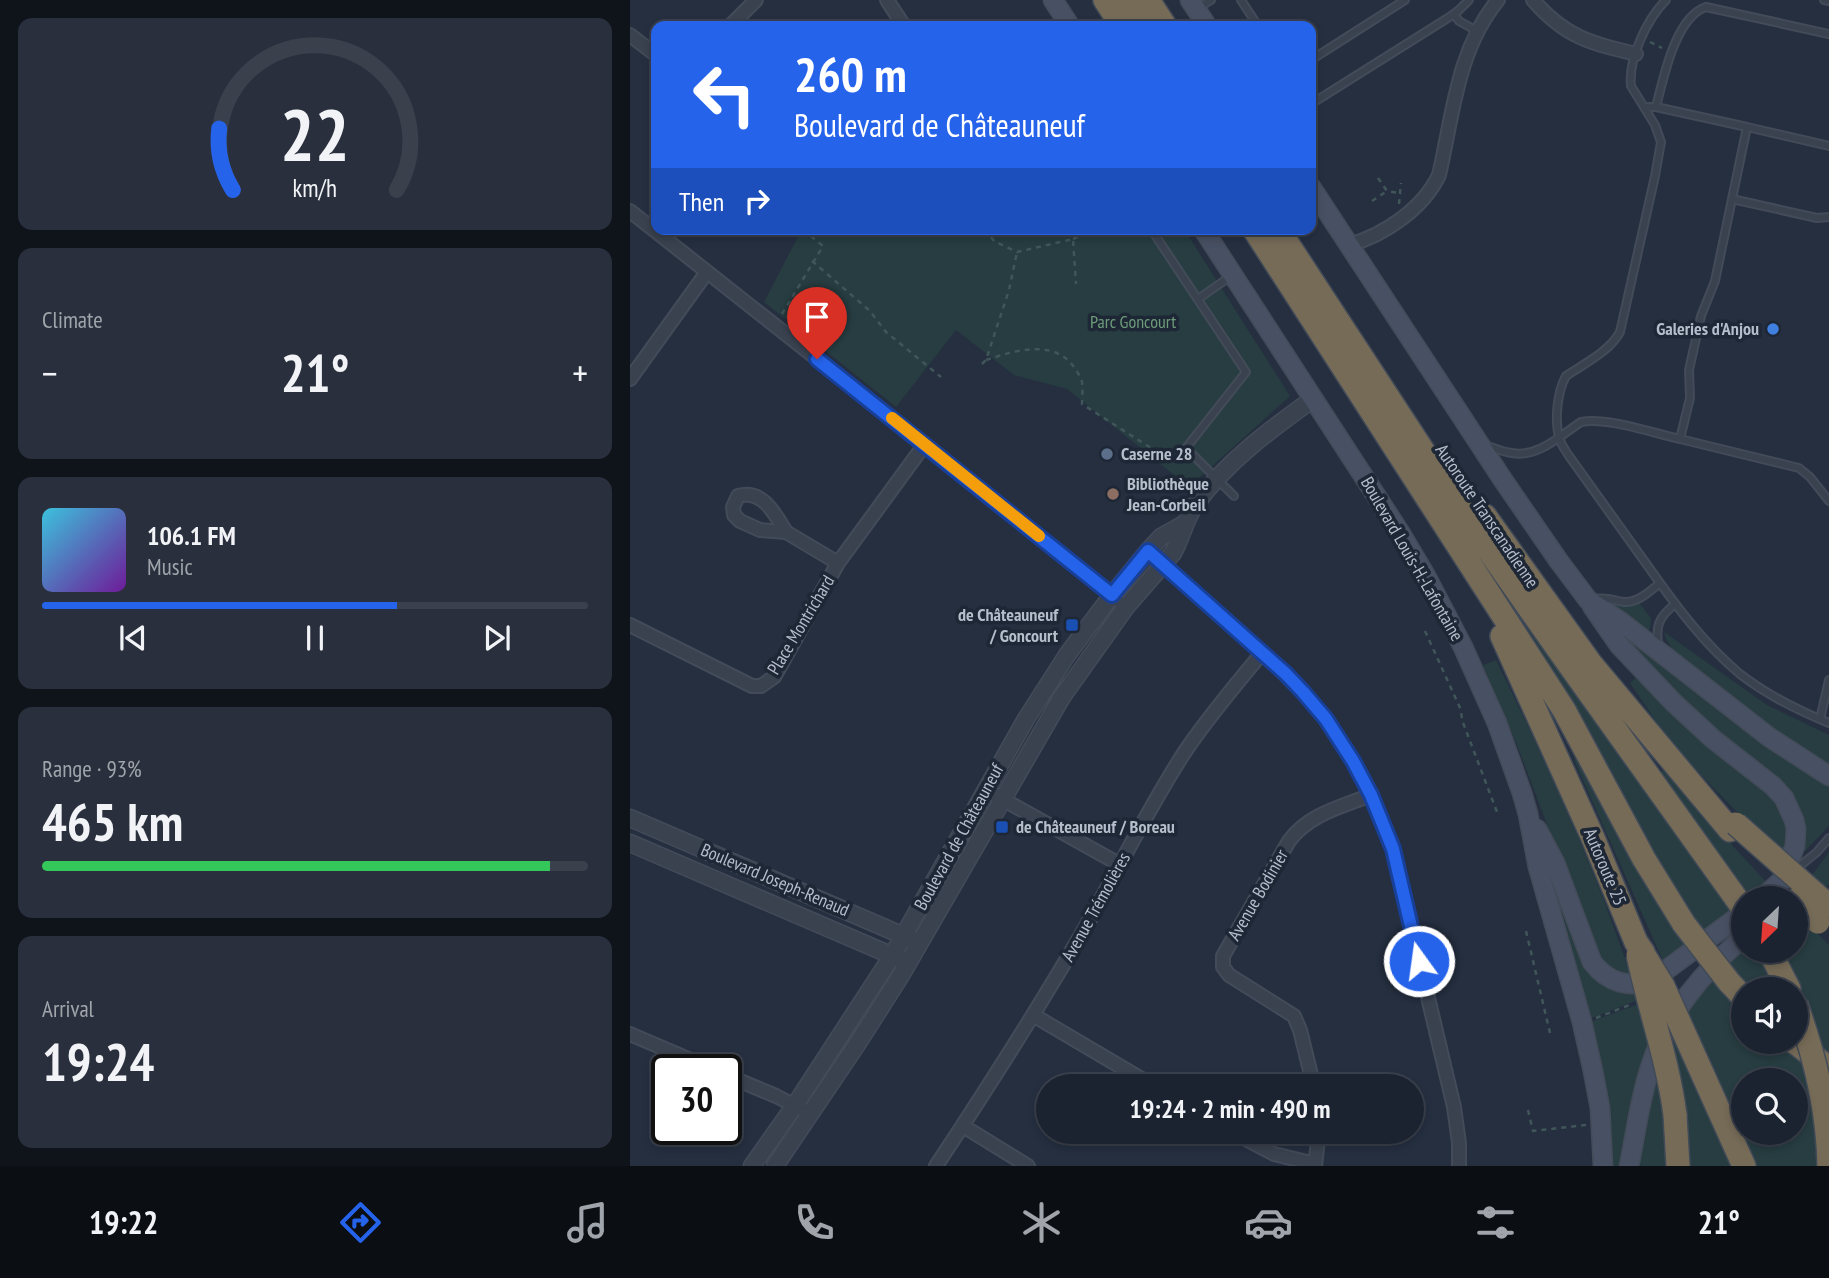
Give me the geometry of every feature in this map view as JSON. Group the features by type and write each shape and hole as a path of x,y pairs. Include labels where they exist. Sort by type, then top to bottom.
{"highway":[{"path":"1105,0 1119,21"},
{"path":"1129,0 1143,21"},
{"path":"1148,0 1162,21"},
{"path":"1258,235 1564,710 1644,859 1684,924 1731,984"},
{"path":"1282,235 1484,544 1731,892"},
{"name":"Autoroute Transcanadienne","path":"1301,235 1515,559 1607,684 1696,789 1733,827"},
{"name":"Autoroute 25","path":"1470,566 1584,818 1639,950 1663,986 1744,1166"},
{"path":"1733,827 1785,886"},
{"path":"1733,827 1829,906"},
{"path":"1808,911 1829,933"},
{"path":"1639,950 1646,992 1670,1083 1678,1166"},
{"path":"1808,1040 1824,1112 1829,1166"},
{"path":"1808,1052 1829,1068"}],"main road":[{"path":"1053,0 1067,21"},
{"path":"1199,3 1205,21"},
{"path":"1316,195 1540,534 1619,645 1665,695 1784,798 1794,820 1796,838 1791,886"},
{"name":"Boulevard Louis-H.-Lafontaine","path":"1206,235 1401,534 1464,648 1497,723 1528,814 1538,867 1594,1070 1600,1108 1603,1166"},
{"path":"1588,600 1620,621 1769,737 1829,776"},
{"path":"1528,814 1555,863 1592,962 1609,978 1631,984 1654,979 1731,919"},
{"path":"1808,902 1829,894"},
{"path":"1629,1166 1646,1080 1662,1039 1694,988 1731,949"}],"street":[{"path":"735,21 757,0"},
{"path":"887,0 901,21"},
{"path":"1349,245 1369,238 1395,222 1419,203 1434,185 1439,175 1462,71 1478,31 1498,0"},
{"path":"1533,0 1559,26 1578,38 1636,54"},
{"path":"630,35 651,51"},
{"path":"630,211 651,228"},
{"path":"660,235 1126,607"},
{"path":"630,379 707,272"},
{"name":"Boulevard de Châteauneuf","path":"775,1166 909,963 1022,763 1082,666 1179,543 1184,524 1195,505 1217,478 1259,440 1313,399"},
{"name":"Place Montrichard","path":"630,625 752,686 761,686 774,677 838,563 925,444"},
{"name":"Boulevard de Châteauneuf","path":"752,1166 892,956 986,790 1067,655 1148,551 1161,537 1184,524"},
{"path":"786,532 838,563"},
{"path":"1148,551 1303,692 1326,719 1371,795 1393,849 1454,1107 1459,1166"},
{"name":"Avenue Trémolières","path":"936,1166 1033,1015 1188,747 1234,685 1262,653"},
{"path":"986,790 1119,864"},
{"name":"Avenue Bodinier","path":"1311,1074 1294,1016 1229,975 1223,967 1223,956 1295,833 1320,815 1371,795"},
{"name":"Boulevard Joseph-Renaud","path":"630,818 920,944"},
{"name":"Boulevard Joseph-Renaud","path":"630,843 909,963"},
{"path":"1033,1015 1133,1074"},
{"path":"630,1034 677,1054"},
{"path":"742,1082 811,1114"},
{"path":"962,1126 1028,1166"},
{"path":"1255,1144 1274,1154 1315,1165 1318,1144"}],"lane":[{"path":"1241,0 1255,21"},
{"path":"1316,57 1405,0"},
{"path":"1316,101 1454,13 1469,0"},
{"path":"1666,0 1654,13 1638,45 1630,79 1631,86 1655,125 1661,142 1620,332 1615,342 1564,379 1559,402 1559,438 1569,456 1675,604 1709,644 1742,675 1777,699 1829,723"},
{"path":"1656,107 1667,63 1674,47 1684,27 1701,9 1706,7 1829,34"},
{"path":"1454,13 1463,24 1478,31"},
{"path":"1645,107 1656,107 1829,146"},
{"path":"1680,439 1690,398 1689,370 1701,316 1715,281 1747,127"},
{"path":"1732,199 1817,218 1829,217"},
{"path":"1154,235 1246,372 1186,448 1234,496"},
{"path":"1198,299 1233,275"},
{"path":"1479,443 1520,454 1534,451 1559,438 1581,422 1609,423 1795,466 1804,470 1829,501"},
{"path":"1588,600 1609,597 1633,601 1660,583"},
{"path":"1658,653 1658,623 1664,612 1675,604"},
{"path":"1820,719 1829,680"},
{"path":"1793,886 1807,861 1829,838"}],"path":[{"path":"1378,178 1387,191"},
{"path":"1399,205 1401,183"},
{"path":"1372,201 1387,191 1399,193"},
{"path":"775,326 823,246 812,237 813,235"},
{"path":"990,235 994,241 1017,252 1083,235"},
{"path":"1073,239 1076,284"},
{"path":"986,360 1009,290 1017,252"},
{"path":"812,261 870,312 886,332 942,377"},
{"path":"982,364 986,360 1015,350 1047,349 1058,352 1068,359 1082,380 1082,404 1154,450 1186,448"},
{"path":"1425,631 1461,710 1462,720 1497,812"},
{"path":"1526,931 1550,1033"},
{"path":"1528,1110 1533,1131 1593,1125"}],"green space":[{"name":"Parc Goncourt","path":"799,235 1188,235 1290,396 1189,487 1067,389 1014,375 956,330 896,407 764,302"},
{"path":"1510,599 1731,905 1731,911 1702,934 1685,910"},
{"path":"1616,604 1627,607 1640,604 1651,618 1650,629 1644,632 1614,606"},
{"path":"1618,629 1766,745 1829,785 1829,826 1805,851 1802,850 1801,826 1624,639"},
{"path":"1664,632 1767,705 1829,735 1829,767 1764,723 1675,654"},
{"path":"1496,660 1569,816 1602,895 1631,977 1609,968 1594,949 1517,745 1483,665"},
{"path":"1637,677 1677,717 1776,799 1787,825 1785,856 1701,775 1659,726 1630,683"},
{"path":"1578,758 1687,945 1664,963 1574,760"},
{"path":"1663,770 1768,884 1738,886 1658,774"},
{"path":"1829,852 1829,885 1821,888 1810,878"},
{"path":"1552,871 1577,948 1636,993 1638,1000 1589,1019 1548,872"},
{"path":"1808,925 1829,945 1829,1057 1822,1052 1808,1009 1808,977 1793,977 1786,963 1808,963"},
{"path":"1731,960 1731,963 1766,963 1773,977 1737,977 1726,964"},
{"path":"1713,978 1731,997 1731,1054 1794,1054 1805,1063 1806,1068 1731,1068 1731,1112 1686,1012"},
{"path":"1639,1004 1651,1045 1621,1166 1613,1166 1608,1106 1590,1022"},
{"path":"1675,1034 1735,1166 1686,1166 1670,1045"},
{"path":"1657,1070 1670,1166 1637,1166 1649,1104"},
{"path":"1808,1080 1816,1124 1819,1166 1755,1166 1746,1145 1808,1145"}],"slow traffic":[{"path":"892,418 1039,536"}],"place":[{"name":"Galeries d'Anjou","path":"1773,329"},
{"name":"Caserne 28","path":"1107,454"},
{"name":"Bibliothèque Jean-Corbeil","path":"1113,494"},
{"name":"de Châteauneuf / Goncourt","path":"1072,625"},
{"name":"de Châteauneuf / Boreau","path":"1002,827"}],"route":[{"path":"817,359 1112,595 1148,551 1249,640 1303,692 1326,719 1371,795 1393,849 1419,961"}]}
